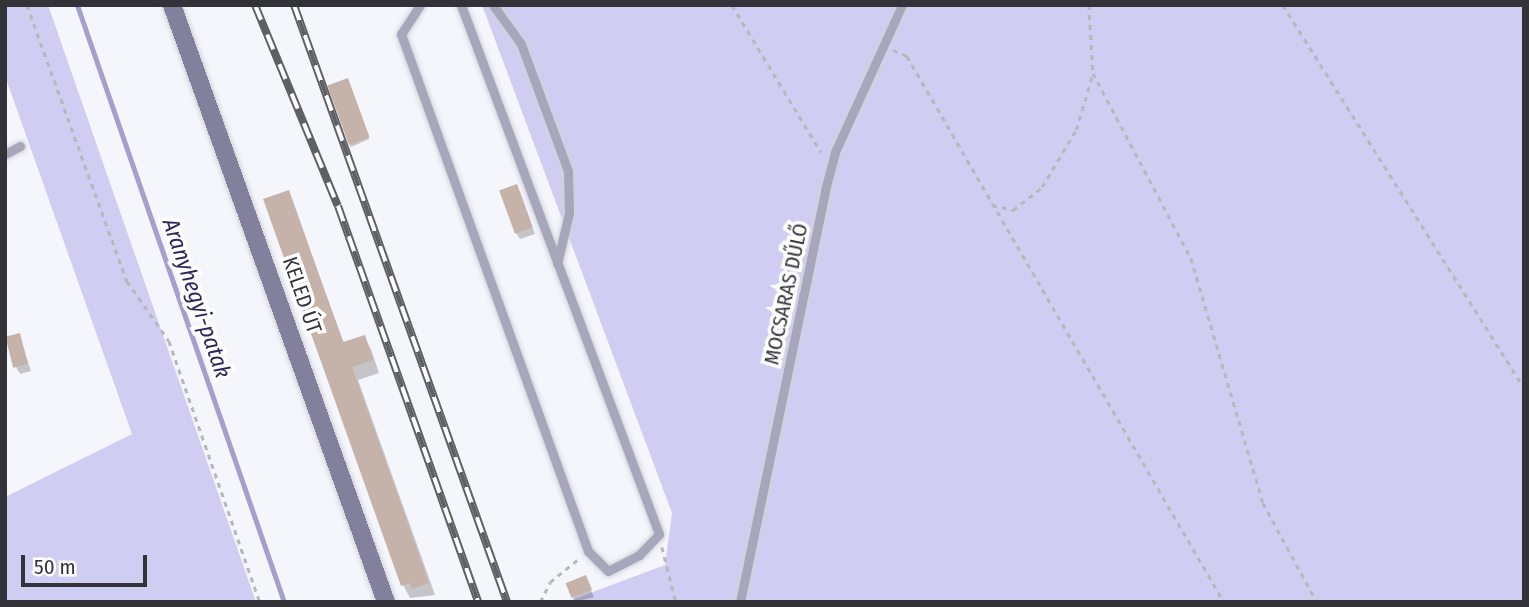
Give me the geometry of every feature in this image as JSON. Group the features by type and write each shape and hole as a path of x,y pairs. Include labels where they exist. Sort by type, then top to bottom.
{"street":[{"name":"KELED ÚT","path":"172,5 386,602"}],"lane":[{"path":"420,5 401,34 588,551 607,572 639,555 659,534 461,5"},
{"path":"493,5 521,44 568,171 569,213 557,264"},
{"name":"MOCSARAS DŰLŐ","path":"740,602 831,169 902,5"},
{"path":"5,154 20,146"}],"path":[{"path":"27,5 127,281 169,341 260,602"},
{"path":"732,5 831,169"},
{"path":"990,205 1013,210 1042,187 1076,130 1093,73 1089,5"},
{"path":"1283,5 1524,387"},
{"path":"897,52 906,56 990,205 1224,602"},
{"path":"1093,73 1191,258 1263,503 1317,602"},
{"path":"659,534 676,602"},
{"path":"540,602 550,582 588,551"}],"shaded area":[{"path":"5,5 48,5 256,602 5,602 5,497 132,434 5,76"},
{"path":"482,5 1524,5 1524,602 566,602 665,565 672,513"}],"building":[{"path":"348,78 370,137 349,145 327,86"},
{"path":"517,184 533,227 515,234 499,190"},
{"path":"289,190 343,342 365,335 373,360 352,367 429,583 412,589 410,583 401,586 263,199"},
{"path":"20,333 28,364 13,368 5,337"},
{"path":"586,575 592,590 572,598 566,583"}],"waterway":[{"name":"Aranyhegyi-patak","path":"77,5 284,602"}],"railway":[{"path":"255,5 338,206 478,602"},
{"path":"294,5 507,602"}]}
